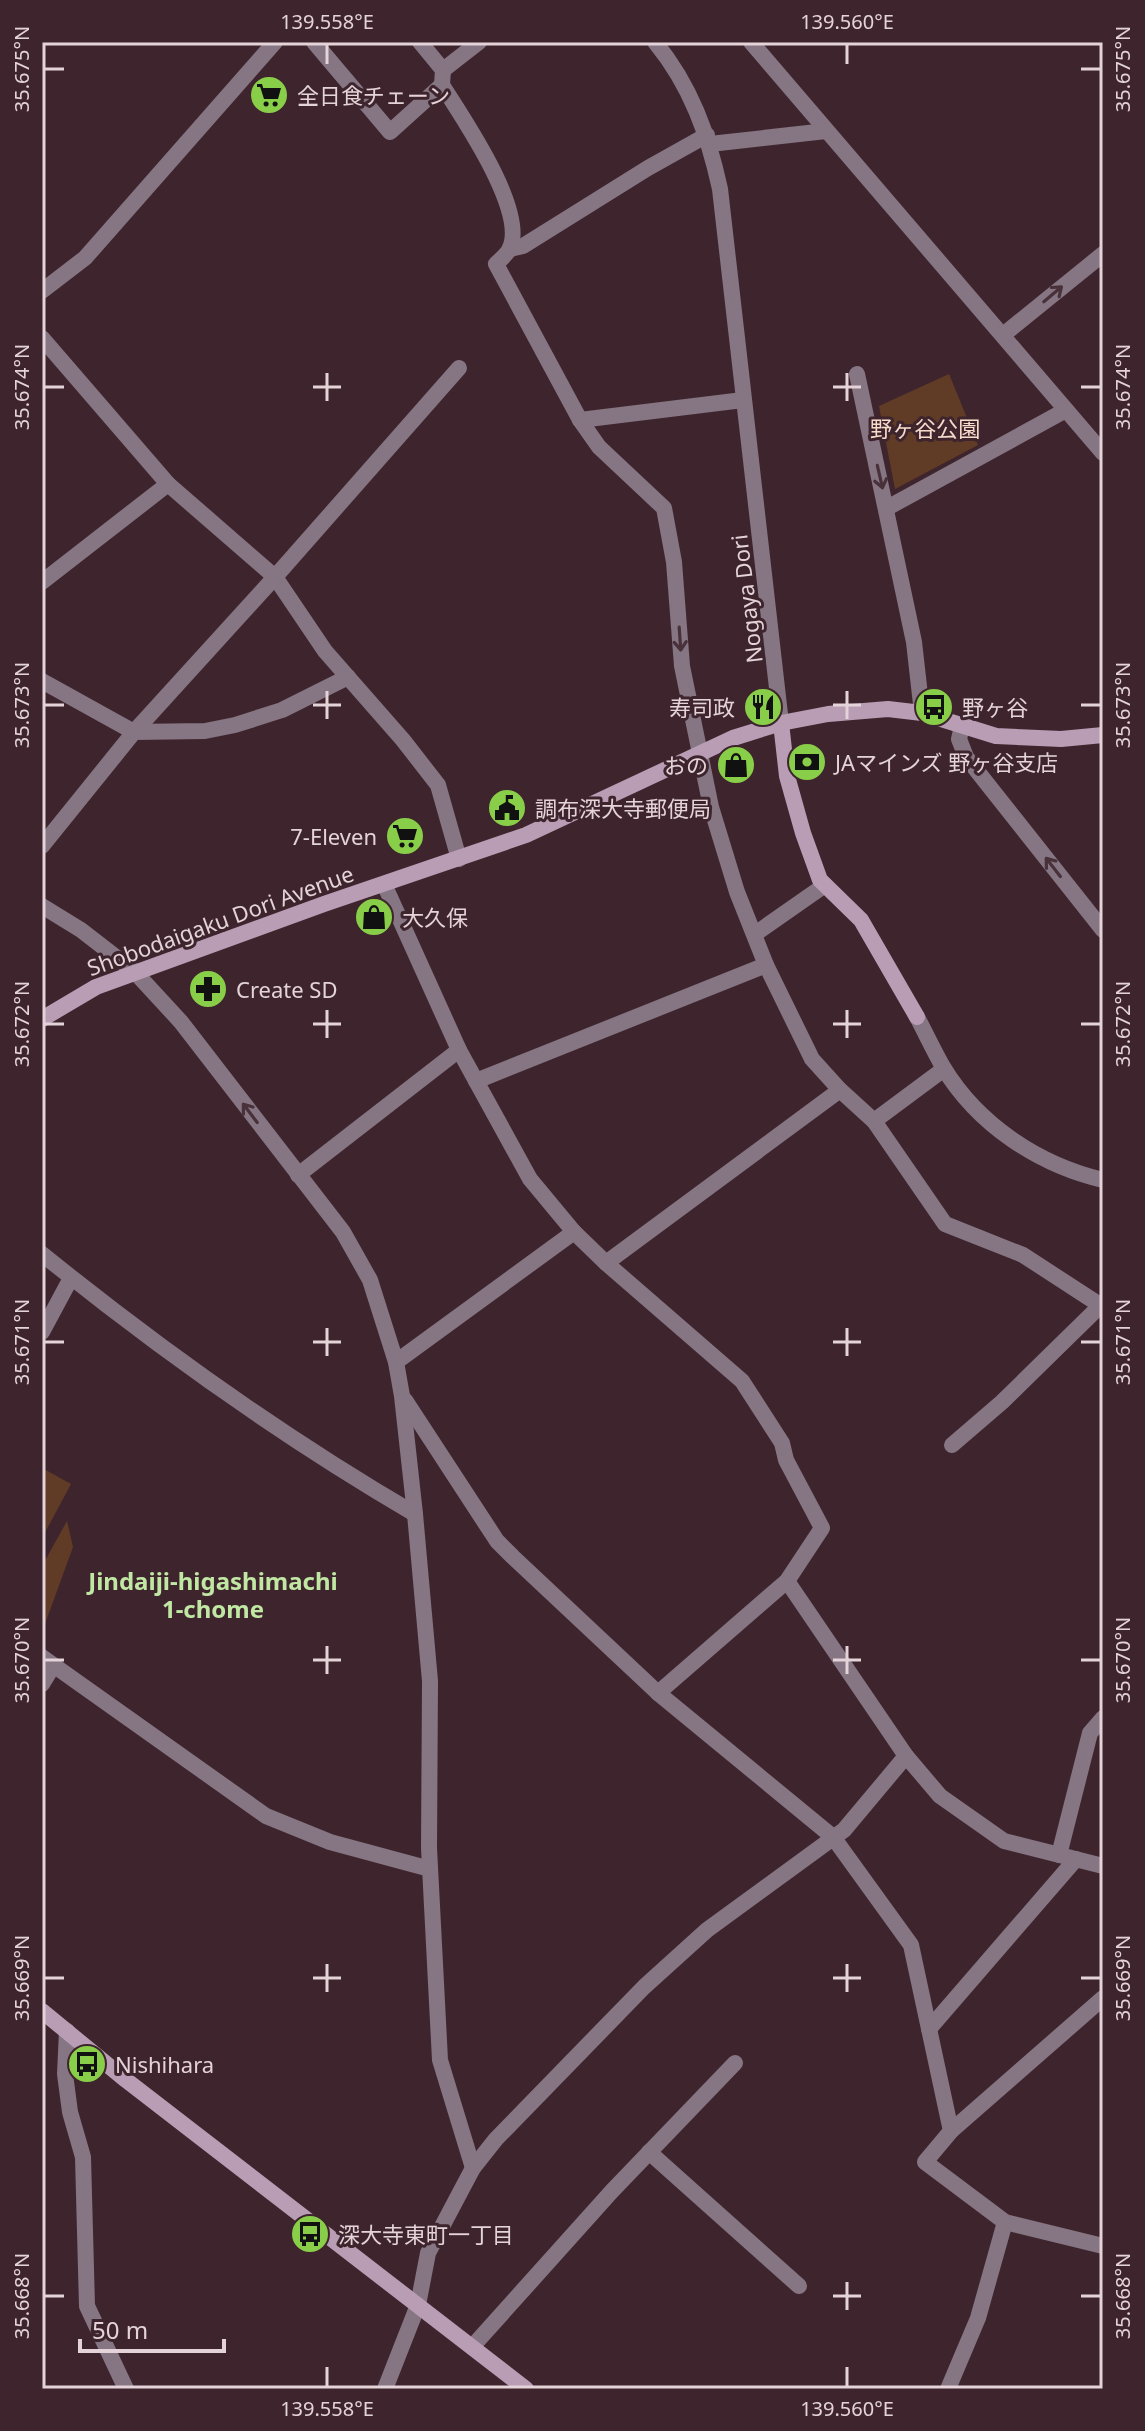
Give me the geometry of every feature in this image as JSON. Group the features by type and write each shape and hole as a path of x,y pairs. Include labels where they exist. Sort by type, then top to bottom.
{"street":[{"path":"42,291 85,258 275,42"},
{"path":"314,42 390,132 479,42"},
{"path":"420,42 495,171 512,225 510,249"},
{"name":"Nogaya Dori","path":"655,42 682,79 708,139 720,189 787,776 820,880 861,920 944,1069 965,1096 1007,1136 1078,1174 1103,1180"},
{"path":"751,42 1103,453"},
{"path":"826,131 708,139 648,168 523,246 510,249 496,264 580,420 599,447 664,508 674,562 682,666 711,807 730,871 766,965 812,1059 874,1121 945,1224 1023,1255 1102,1307 952,1445"},
{"path":"1003,335 1103,254"},
{"path":"42,338 168,484 275,577 325,651 438,785 459,859"},
{"path":"42,846 134,732 459,368"},
{"path":"857,374 914,642 922,713"},
{"path":"580,420 743,400"},
{"path":"887,508 1066,410"},
{"path":"42,582 168,484"},
{"path":"42,681 134,732 205,731 261,719 348,677"},
{"name":"Shobodaigaku Dori Avenue","path":"42,1019 96,987 134,971 526,835 701,752 781,723 828,714 888,709 922,713 960,733 1027,739 1103,735"},
{"path":"960,733 966,757 1102,929"},
{"path":"384,884 459,1050 530,1179 574,1232 606,1263 742,1381 782,1443 786,1460 822,1528 787,1581 658,1693"},
{"path":"755,934 825,885"},
{"path":"42,906 81,930 134,971 181,1022 343,1232 370,1280 396,1362 402,1396 430,1681 430,1869 440,2060 473,2168"},
{"path":"476,1081 766,965"},
{"path":"298,1175 459,1050"},
{"path":"874,1121 944,1069"},
{"path":"606,1263 840,1090"},
{"path":"396,1362 574,1232"},
{"path":"42,1254 149,1340 247,1409 335,1468 415,1514"},
{"path":"42,1332 71,1278"},
{"path":"402,1396 497,1541 658,1693 833,1837 911,1945 951,2131"},
{"path":"787,1581 906,1756 940,1796 1004,1841 1103,1866"},
{"path":"42,1684 48,1662 266,1816 330,1842 430,1869"},
{"path":"929,2029 1068,1857 1090,1733 1103,1718"},
{"path":"385,2389 418,2305 428,2253 473,2168 496,2139 644,1987 707,1930 844,1830 906,1756"},
{"path":"1103,1998 951,2131 925,2162 1005,2222 1103,2246"},
{"path":"42,2011 126,2080 526,2389"},
{"path":"67,2031 65,2074 70,2112 83,2157 87,2306 126,2389"},
{"path":"472,2347 649,2152 735,2063"},
{"path":"649,2152 799,2286"},
{"path":"948,2389 978,2318 1005,2222"}],"green space":[{"name":"野ヶ谷公園","path":"949,374 978,445 895,489 879,406"},
{"path":"42,1468 71,1484 42,1538"},
{"path":"67,1521 73,1547 42,1632 42,1566"}],"place":[{"name":"全日食チェーン","path":"269,95"},
{"name":"寿司政","path":"763,707"},
{"name":"野ヶ谷","path":"934,707"},
{"name":"JAマインズ 野ヶ谷支店","path":"807,762"},
{"name":"おの","path":"736,765"},
{"name":"調布深大寺郵便局","path":"507,808"},
{"name":"7-Eleven","path":"405,836"},
{"name":"大久保","path":"374,917"},
{"name":"Create SD","path":"208,989"},
{"name":"Nishihara","path":"87,2064"},
{"name":"深大寺東町一丁目","path":"310,2234"}],"district":[{"name":"Jindaiji-higashimachi 1-chome","path":"213,1594"}]}
